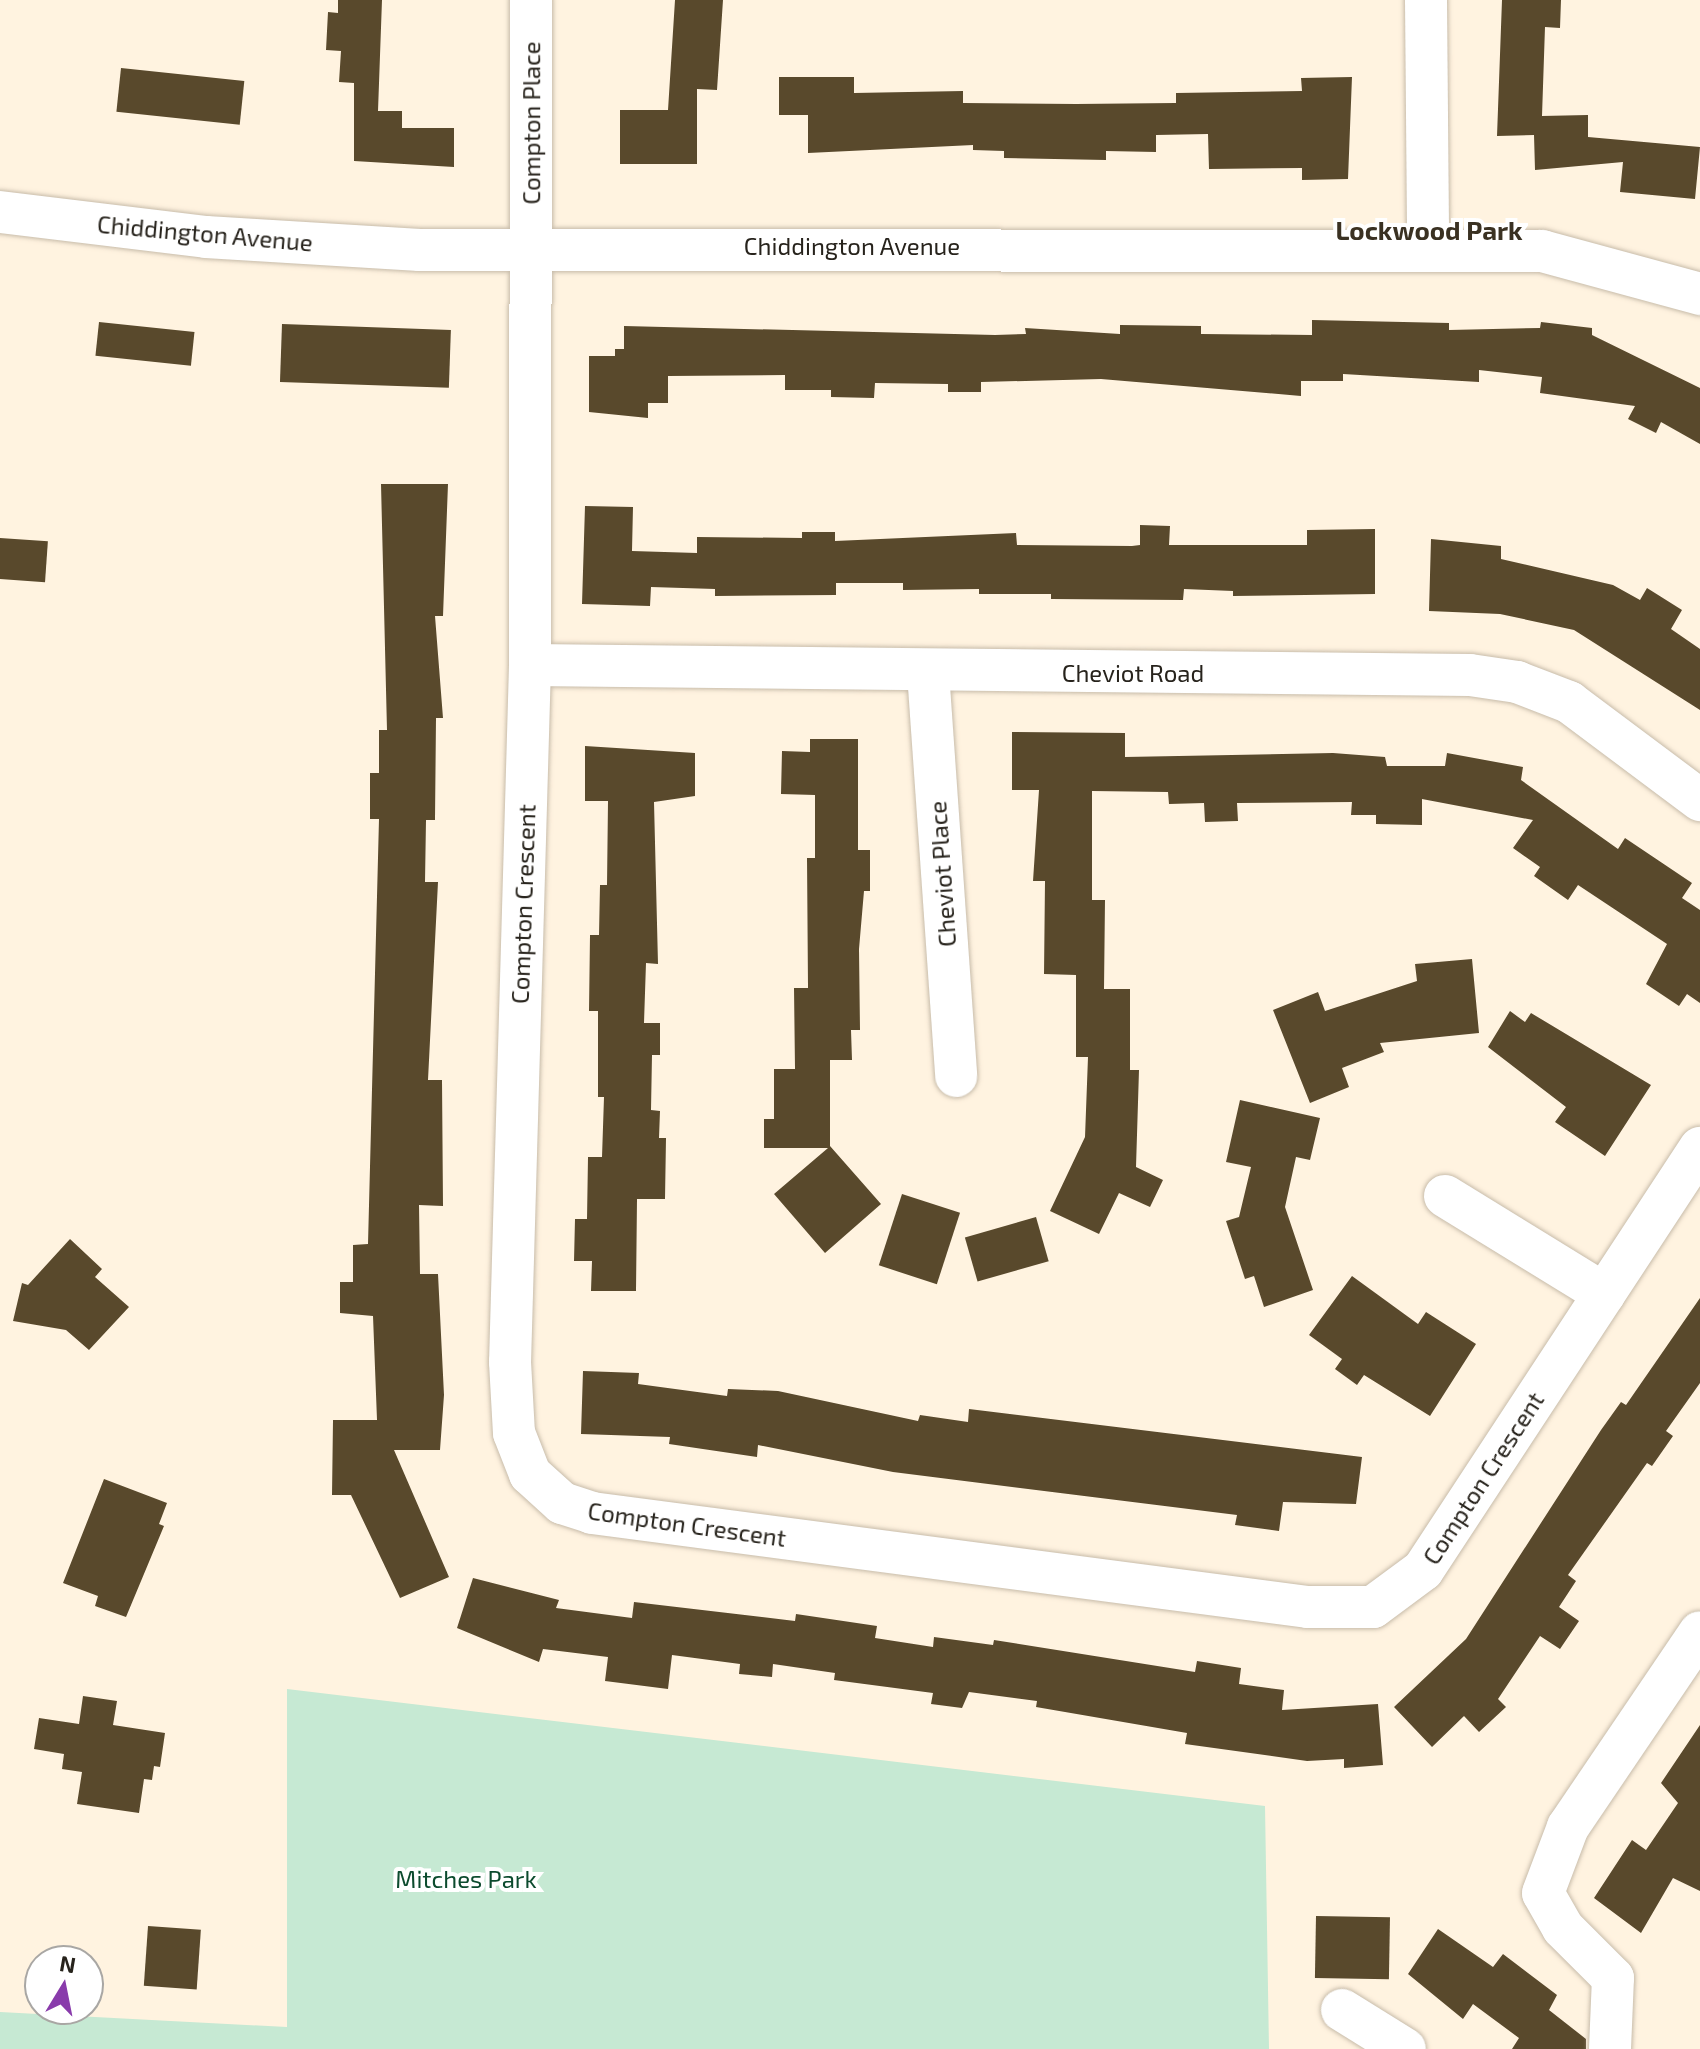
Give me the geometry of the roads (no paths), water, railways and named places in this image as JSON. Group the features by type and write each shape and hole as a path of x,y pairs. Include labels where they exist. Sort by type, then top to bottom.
{"street":[{"name":"Compton Place","path":"531,0 532,245"},
{"path":"1426,0 1428,246"},
{"name":"Chiddington Avenue","path":"0,212 221,238 420,250 532,245 1428,246 1542,251 1700,294"},
{"name":"Compton Crescent","path":"532,245 530,665 510,1362 514,1433 530,1474 562,1503 592,1513 1308,1607 1373,1607 1423,1570 1700,1148"},
{"name":"Cheviot Road","path":"530,665 928,672 1470,675 1517,682 1569,702 1700,800"},
{"name":"Cheviot Place","path":"928,672 956,1076"},
{"path":"1445,1196 1604,1294"},
{"path":"1610,2049 1613,1978 1563,1928 1543,1893 1568,1827 1700,1632"},
{"path":"1342,2010 1405,2049"}],"district":[{"name":"Lockwood Park","path":"1429,230"}],"park label":[{"name":"Mitches Park","path":"466,1879"}]}
